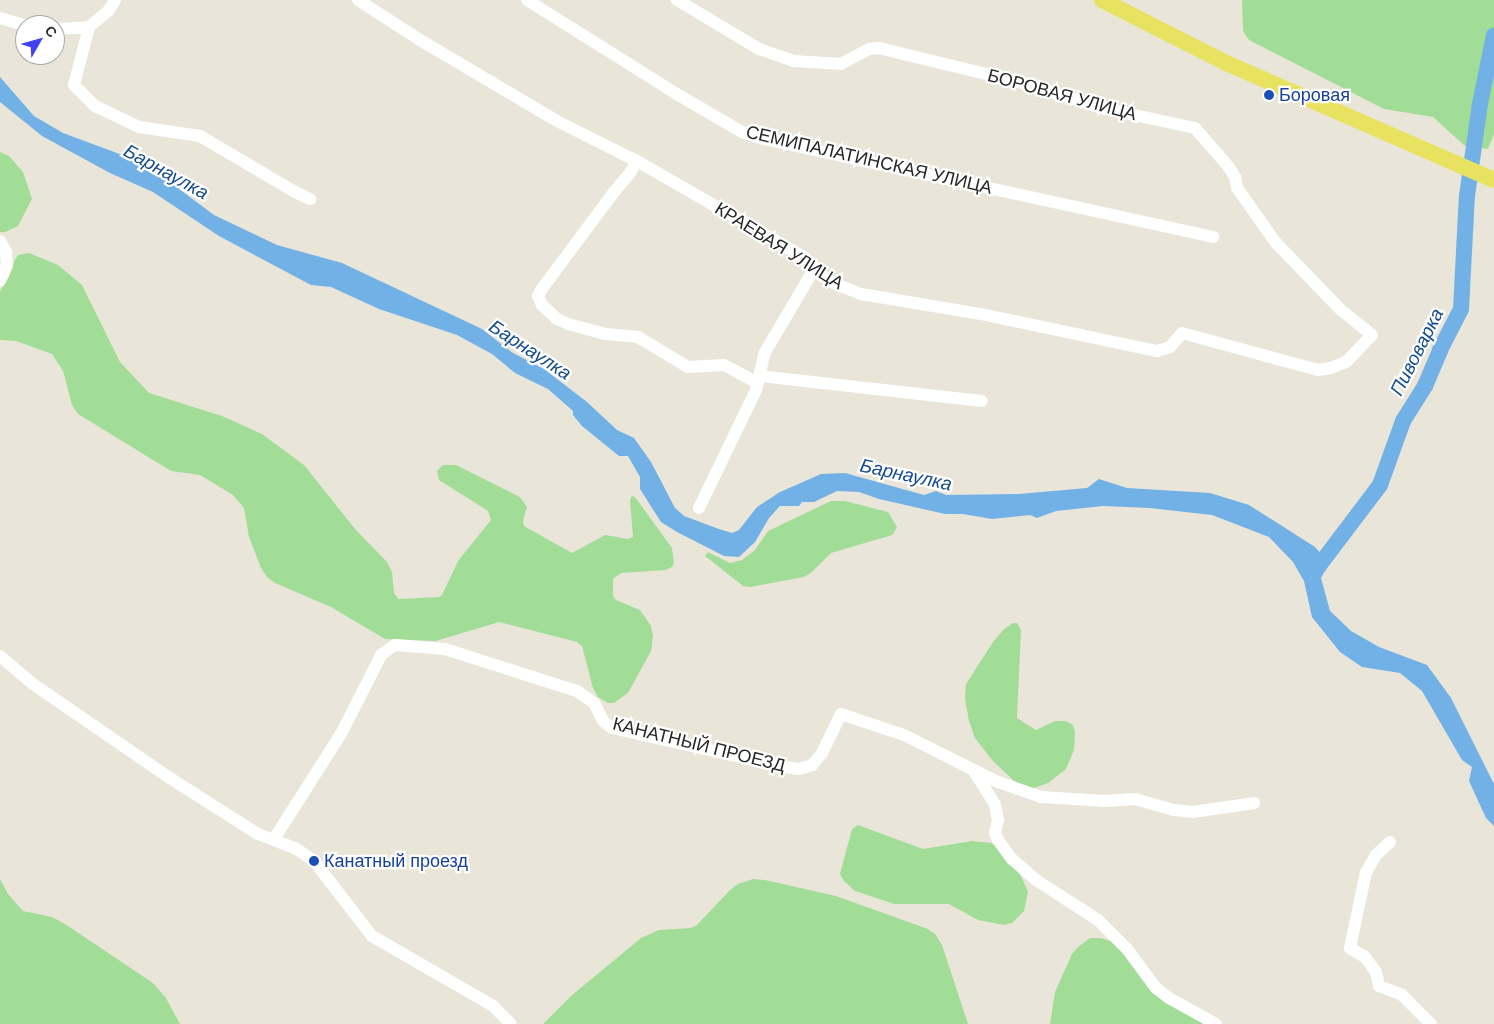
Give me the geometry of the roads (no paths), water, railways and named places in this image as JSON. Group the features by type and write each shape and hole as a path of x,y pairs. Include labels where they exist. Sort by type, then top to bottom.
{"main road":[{"path":"1102,0 1226,63 1493,179"}],"street":[{"path":"65,28 89,26 109,10 115,0"},
{"name":"КРАЕВАЯ УЛИЦА","path":"358,0 420,40 557,121 637,161 804,257 814,269 838,286 870,297 981,314 1156,351 1170,347 1182,333 1312,370 1331,368 1346,362 1372,335"},
{"name":"СЕМИПАЛАТИНСКАЯ УЛИЦА","path":"527,0 675,93 742,132 757,137 1213,238"},
{"name":"БОРОВАЯ УЛИЦА","path":"676,0 759,49 794,61 841,64 869,50 878,48 1019,82 1102,108 1195,128 1228,166 1235,177 1237,188 1276,243 1341,310 1372,335"},
{"path":"0,18 15,22"},
{"path":"89,26 74,85 95,106 139,127 200,136 294,192 310,198"},
{"path":"637,161 539,294 542,305 557,319 568,324 606,334 638,337 688,367 724,365 758,380 982,401"},
{"path":"0,241 6,252 7,265 0,281"},
{"path":"699,508 758,380 764,354 814,269"},
{"name":"КАНАТНЫЙ ПРОЕЗД","path":"274,839 341,734 381,655 395,645 445,649 577,691 594,704 603,721 612,728 799,770 812,765 822,753 841,714 904,735 998,782 1041,797 1098,800 1136,799 1174,810 1193,812 1254,803"},
{"path":"0,656 33,684 170,778 258,834 295,848 314,861 372,936 493,1006 511,1024"},
{"path":"972,768 995,805 998,820 995,832 998,840 1012,859 1036,880 1098,920 1127,949 1162,993 1216,1024"},
{"path":"1390,842 1376,855 1366,872 1350,948 1365,956 1376,972 1379,986 1402,995 1431,1024"}],"water":[{"path":"0,77 34,116 63,133 125,156 175,186 214,215 277,245 342,263 482,329 513,353 544,369 587,402 617,430 634,438 651,462 675,508 684,516 719,529 732,533 739,530 757,507 780,492 821,474 845,473 924,495 936,491 946,495 1019,494 1087,488 1099,479 1127,488 1210,493 1249,505 1315,547 1329,563 1321,578 1330,611 1351,631 1379,647 1427,665 1451,698 1494,784 1494,826 1486,818 1469,781 1472,767 1462,760 1422,691 1400,673 1362,667 1340,652 1312,617 1304,581 1293,562 1269,537 1212,515 1150,508 1103,506 1056,511 1037,518 1030,515 992,519 963,514 945,514 879,499 859,492 837,491 814,502 802,502 799,506 780,506 769,518 755,542 739,557 724,556 661,522 640,489 640,477 628,456 619,456 582,426 573,415 573,411 548,389 515,373 492,354 457,335 379,309 331,287 311,285 219,236 153,192 110,173 42,136 0,102"}],"waterway":[{"name":"Пивоварка","path":"1315,571 1380,485 1403,421 1425,386 1440,350 1461,309 1467,196 1480,104 1494,35"}],"place":[{"name":"Боровая","path":"1269,95"},
{"name":"Канатный проезд","path":"314,861"}],"water label":[{"name":"Барнаулка","path":"166,172"},
{"name":"Барнаулка","path":"530,350"},
{"name":"Барнаулка","path":"906,475"}]}
